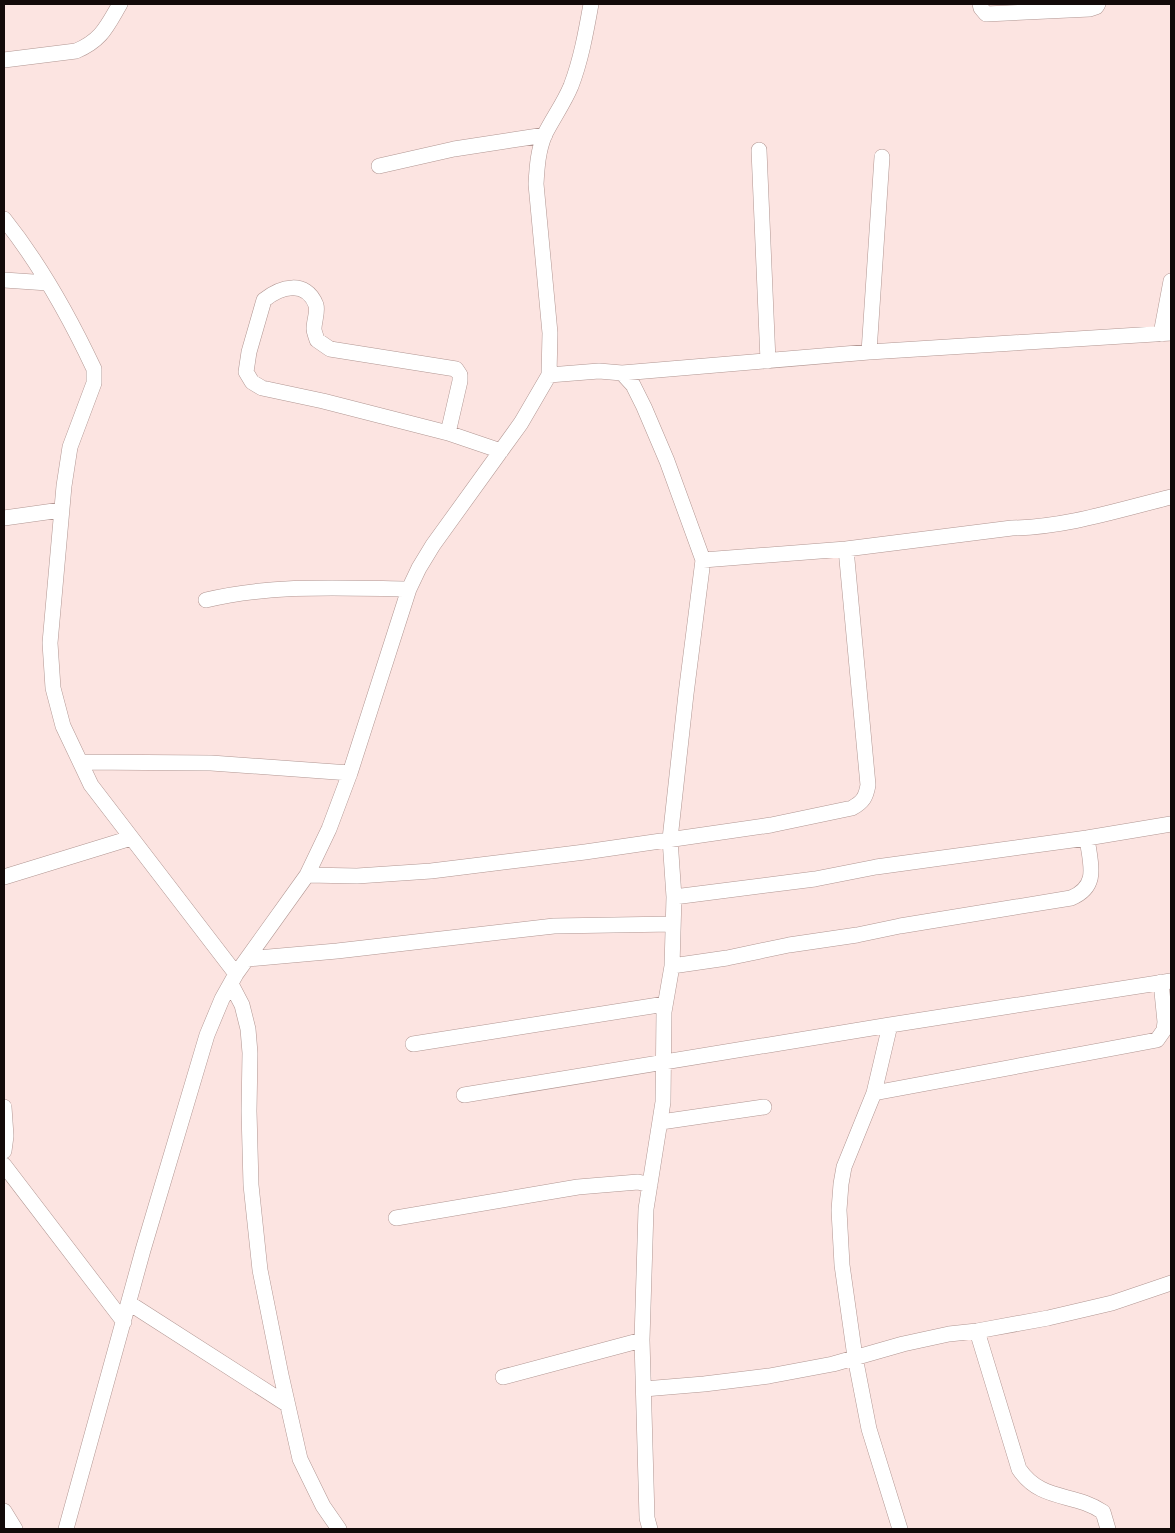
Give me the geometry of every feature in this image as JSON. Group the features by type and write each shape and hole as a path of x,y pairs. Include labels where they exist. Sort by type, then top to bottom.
{"street":[{"path":"4,60 76,51 87,46 108,27 120,4"},
{"path":"66,1529 143,1250 206,1035 233,979 307,875 329,829 350,773 409,589 433,545 521,423 549,375 550,333 536,184 537,165 545,135 557,116 571,86 582,52 591,4"},
{"path":"980,4 986,14 1090,9 1098,4"},
{"path":"379,166 454,149 545,135"},
{"path":"759,150 768,362"},
{"path":"869,352 882,157"},
{"path":"4,219 24,244 48,283 94,369 94,383 70,447 61,510 50,643 53,688 63,726 91,785 233,979 242,1005 248,1029 250,1052 251,1185 260,1270 300,1459 323,1506 339,1529"},
{"path":"4,280 48,283"},
{"path":"549,375 599,371 622,373 869,352 1166,334 1171,281"},
{"path":"448,433 460,381 460,375 456,369 330,349 317,340 314,330 316,307 310,295 298,288 282,288 264,300 249,352 246,372 252,382 262,388 323,401 448,433 501,451"},
{"path":"622,373 633,385 644,407 667,461 704,560 686,694 670,839 674,897 672,966 665,1004 661,1122 646,1209 642,1340 646,1526"},
{"path":"704,560 846,549 1012,528 1036,528 1084,520 1171,497"},
{"path":"4,518 61,510"},
{"path":"307,875 357,876 431,871 585,852 771,825 852,808 862,803 867,794 868,785 846,549"},
{"path":"206,600 226,595 281,589 409,589"},
{"path":"80,762 142,764 211,763 350,773"},
{"path":"674,897 815,879 895,864 1087,838 1171,824"},
{"path":"4,877 131,838"},
{"path":"672,966 1071,898 1081,894 1091,880 1087,838"},
{"path":"247,958 337,951 554,926 673,924"},
{"path":"464,1095 1166,982 1164,1030 1156,1040 874,1093"},
{"path":"413,1044 665,1004"},
{"path":"890,1025 874,1093 844,1167 840,1184 839,1210 842,1265 855,1357 870,1429 900,1529"},
{"path":"4,1107 6,1136 4,1151"},
{"path":"661,1122 764,1107"},
{"path":"4,1165 124,1322"},
{"path":"396,1218 578,1187 638,1182 650,1185"},
{"path":"644,1389 769,1376 833,1364 912,1342 1048,1318 1112,1303 1171,1283"},
{"path":"129,1303 288,1406"},
{"path":"977,1331 1019,1468 1026,1480 1043,1491 1095,1506 1103,1512 1108,1529"},
{"path":"503,1377 642,1340"},
{"path":"4,1511 15,1529"}]}
